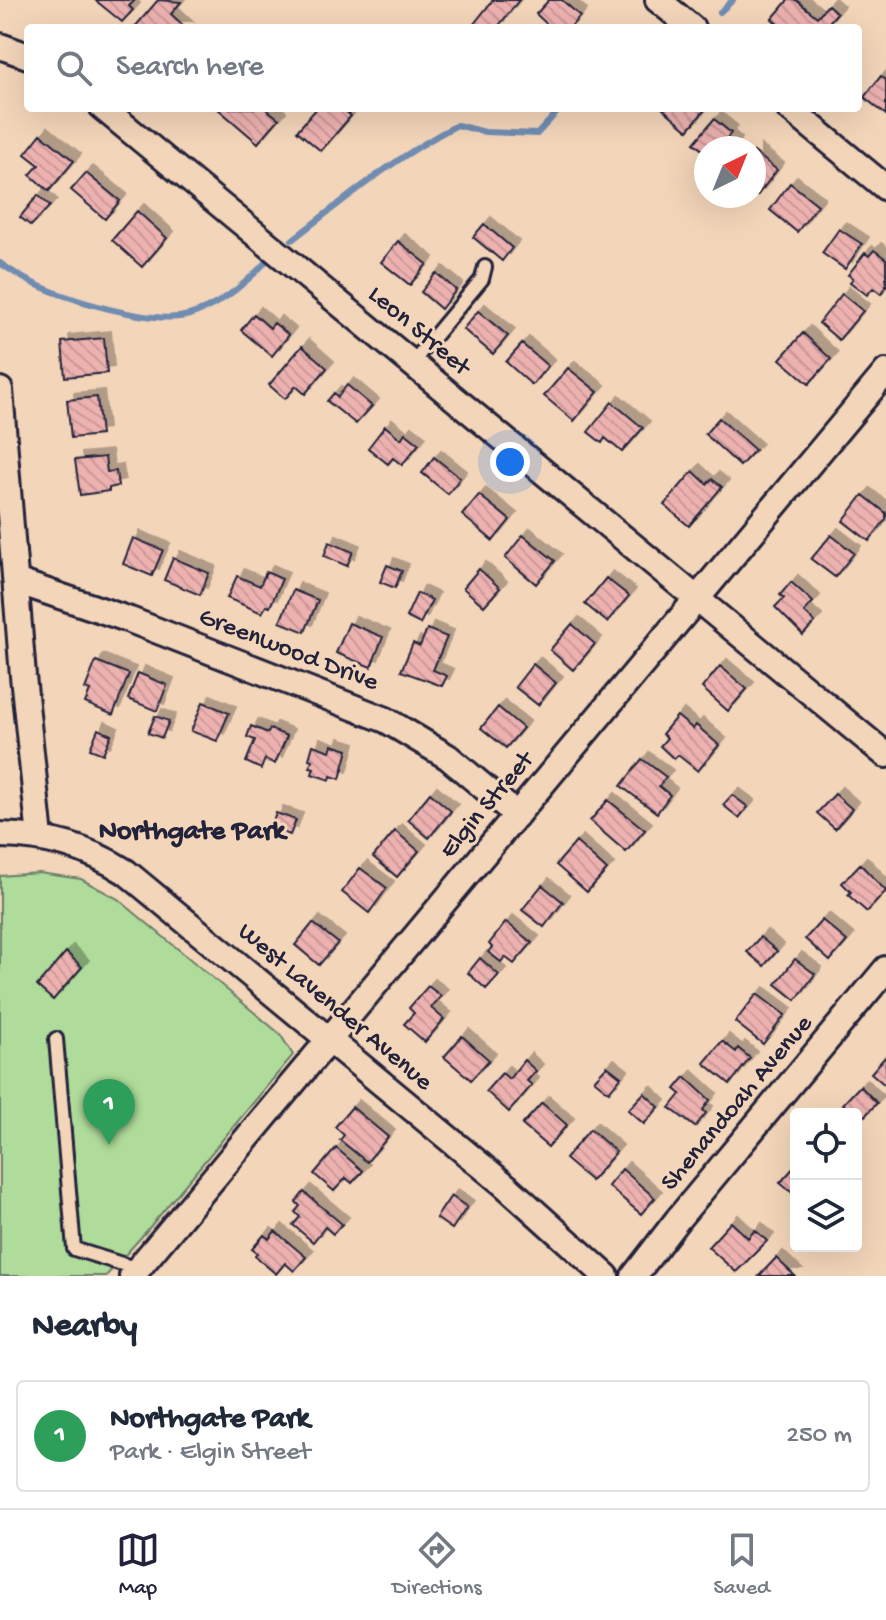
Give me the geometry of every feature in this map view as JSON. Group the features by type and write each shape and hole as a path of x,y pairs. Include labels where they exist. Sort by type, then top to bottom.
{"street":[{"path":"658,0 688,15"},
{"path":"0,46 24,55"},
{"name":"Leon Street","path":"108,112 886,755"},
{"path":"794,112 886,188"},
{"name":"Elgin Street","path":"135,1272 886,372"},
{"path":"0,390 23,676 40,838"},
{"name":"Greenwood Drive","path":"16,581 145,625 386,720 448,757 517,815"},
{"name":"West Lavender Avenue","path":"0,835 40,838 76,846 101,856 126,872 506,1186 606,1276"},
{"name":"Shenandoah Avenue","path":"634,1276 886,969"}],"lane":[{"path":"412,363 482,279 485,267"},
{"path":"56,1039 74,1249 135,1272"}],"green space":[{"name":"Northgate Park","path":"39,873 81,879 118,899 280,1034 293,1055 106,1276 0,1276 0,876"}],"building":[{"path":"95,0 135,0 129,6 133,10 122,22"},
{"path":"158,0 181,2 171,14 182,24 137,24"},
{"path":"493,0 519,0 500,24 474,24"},
{"path":"549,0 562,0 580,16 573,24 547,24 536,14"},
{"path":"788,0 796,0 817,17 828,5 837,13 828,24 778,24 772,19"},
{"path":"881,76 886,80 886,115 864,97"},
{"path":"222,112 270,112 279,119 258,143"},
{"path":"314,112 346,112 351,116 321,151 297,131"},
{"path":"667,112 703,112 688,130"},
{"path":"714,119 731,133 729,136 700,136"},
{"path":"41,134 74,161 49,191 30,175 39,165 25,154"},
{"path":"766,161 777,170 766,184"},
{"path":"86,173 120,201 105,219 71,190"},
{"path":"790,183 818,205 797,232 770,210"},
{"path":"38,195 50,206 31,226 20,217"},
{"path":"137,211 167,238 142,267 112,240"},
{"path":"484,224 512,248 502,261 473,237"},
{"path":"839,229 862,244 845,269 822,253"},
{"path":"398,241 427,264 410,285 381,262"},
{"path":"874,250 886,259 886,287 881,294 873,288 867,295 850,282 853,278 848,275 865,253 869,256"},
{"path":"436,273 456,290 441,309 421,292"},
{"path":"842,294 863,311 839,340 819,323"},
{"path":"478,311 508,336 493,354 463,329"},
{"path":"254,314 270,328 274,323 289,335 272,356 241,330"},
{"path":"803,333 831,359 809,384 780,359"},
{"path":"104,338 107,373 65,377 62,342"},
{"path":"522,344 548,366 532,385 506,362"},
{"path":"302,346 327,368 305,394 296,386 285,399 269,385"},
{"path":"568,368 598,392 574,421 544,396"},
{"path":"347,385 372,406 356,424 327,401 334,393 338,397"},
{"path":"97,397 101,435 71,438 67,400"},
{"path":"612,402 643,428 622,452 605,438 602,443 588,432"},
{"path":"719,418 755,450 740,466 705,434"},
{"path":"385,426 401,439 405,433 419,444 402,465 393,458 388,464 368,448"},
{"path":"105,457 107,472 116,471 118,486 109,488 109,491 80,495 75,460"},
{"path":"434,457 460,478 448,494 422,473"},
{"path":"693,471 707,484 712,479 722,487 689,526 664,505"},
{"path":"479,495 510,520 493,541 462,515"},
{"path":"863,495 886,513 886,519 869,541 843,521"},
{"path":"523,535 555,561 536,584 505,558"},
{"path":"831,535 854,553 835,577 811,559"},
{"path":"133,538 163,550 152,576 123,564"},
{"path":"329,542 353,552 347,566 324,556"},
{"path":"173,558 209,573 200,595 164,580"},
{"path":"387,565 402,571 395,588 380,582"},
{"path":"479,569 500,588 484,606 463,588"},
{"path":"266,572 282,579 270,607 266,606 262,613 227,598 237,576 260,586"},
{"path":"606,578 629,596 607,622 585,604"},
{"path":"791,582 813,602 804,612 815,622 803,635 775,607 784,598 780,595"},
{"path":"293,590 318,600 305,632 280,622"},
{"path":"417,593 432,600 420,624 406,617"},
{"path":"349,623 383,637 371,667 336,653"},
{"path":"572,624 595,644 573,670 550,650"},
{"path":"427,629 447,637 433,670 447,676 442,686 401,671 413,643 420,646"},
{"path":"96,661 129,674 113,715 85,703 90,691 85,689"},
{"path":"533,664 556,683 538,705 515,687"},
{"path":"720,666 747,689 728,711 702,688"},
{"path":"138,673 167,685 157,711 128,699"},
{"path":"203,702 229,713 217,741 191,731"},
{"path":"498,707 523,728 506,748 481,728"},
{"path":"155,716 169,721 162,738 148,733"},
{"path":"677,716 693,729 696,725 719,745 698,771 678,755 674,759 660,746 667,738 662,734"},
{"path":"251,726 287,736 275,764 265,759 261,769 246,762 255,740 247,737"},
{"path":"98,729 111,735 103,754 90,749"},
{"path":"313,745 330,751 332,745 348,750 340,779 331,776 330,780 312,774 314,768 310,767 312,760 309,759"},
{"path":"642,759 666,777 659,786 670,795 657,813 621,786"},
{"path":"430,793 451,811 429,838 408,820"},
{"path":"835,794 852,809 835,829 817,813"},
{"path":"732,795 748,807 739,818 723,805"},
{"path":"608,800 645,830 626,852 590,821"},
{"path":"276,813 296,820 290,835 271,828"},
{"path":"395,831 419,851 397,877 373,857"},
{"path":"576,842 607,870 587,892 556,865"},
{"path":"860,864 886,891 867,912 848,895 851,892 842,883"},
{"path":"360,868 387,888 369,913 342,892"},
{"path":"542,885 563,902 544,927 522,910"},
{"path":"822,920 847,941 830,961 805,939"},
{"path":"506,922 532,943 514,964 505,957 501,962 488,952 492,947 489,944"},
{"path":"313,923 338,943 319,965 295,945"},
{"path":"760,937 777,951 764,966 747,952"},
{"path":"66,952 82,967 53,1000 37,986"},
{"path":"480,958 499,975 486,989 468,973"},
{"path":"795,959 815,974 796,1000 776,984"},
{"path":"428,986 441,996 431,1008 444,1019 425,1042 404,1024 414,1013 409,1008"},
{"path":"757,994 785,1015 763,1044 735,1022"},
{"path":"462,1036 489,1060 471,1080 444,1057"},
{"path":"722,1041 750,1058 730,1084 704,1063"},
{"path":"886,1056 886,1086 871,1073"},
{"path":"524,1060 536,1071 527,1081 532,1085 509,1112 486,1091 502,1073 509,1079"},
{"path":"607,1066 621,1077 609,1092 594,1080"},
{"path":"685,1077 710,1100 703,1110 706,1113 695,1127 670,1108 681,1094 675,1089"},
{"path":"860,1086 877,1103 862,1119 862,1108 848,1108 843,1104"},
{"path":"644,1093 659,1107 644,1124 628,1110"},
{"path":"542,1103 567,1125 548,1147 522,1125"},
{"path":"352,1107 388,1137 367,1162 340,1140 344,1135 335,1127"},
{"path":"590,1129 616,1152 591,1181 565,1159"},
{"path":"336,1148 363,1171 352,1183 346,1178 334,1191 314,1174"},
{"path":"622,1169 655,1198 641,1214 608,1186"},
{"path":"790,1172 790,1191 780,1183"},
{"path":"304,1192 342,1224 333,1234 325,1227 313,1242 293,1225 300,1217 295,1212 300,1206 296,1202"},
{"path":"451,1196 467,1207 452,1229 436,1218"},
{"path":"731,1222 748,1238 755,1230 767,1241 736,1272 708,1247"},
{"path":"275,1231 306,1257 294,1271 285,1263 276,1274 255,1256 257,1253 252,1249 264,1235 269,1239"},
{"path":"776,1258 795,1276 759,1276"}],"waterway":[{"path":"720,12 733,0"},
{"path":"292,240 392,164 457,125 485,132 537,134 557,112"},
{"path":"0,263 42,287 83,302 153,317 189,315 220,301 265,263"}],"place":[{"name":"Northgate Park","path":"109,1145"}],"district":[{"name":"Northgate Park","path":"192,832"}]}
